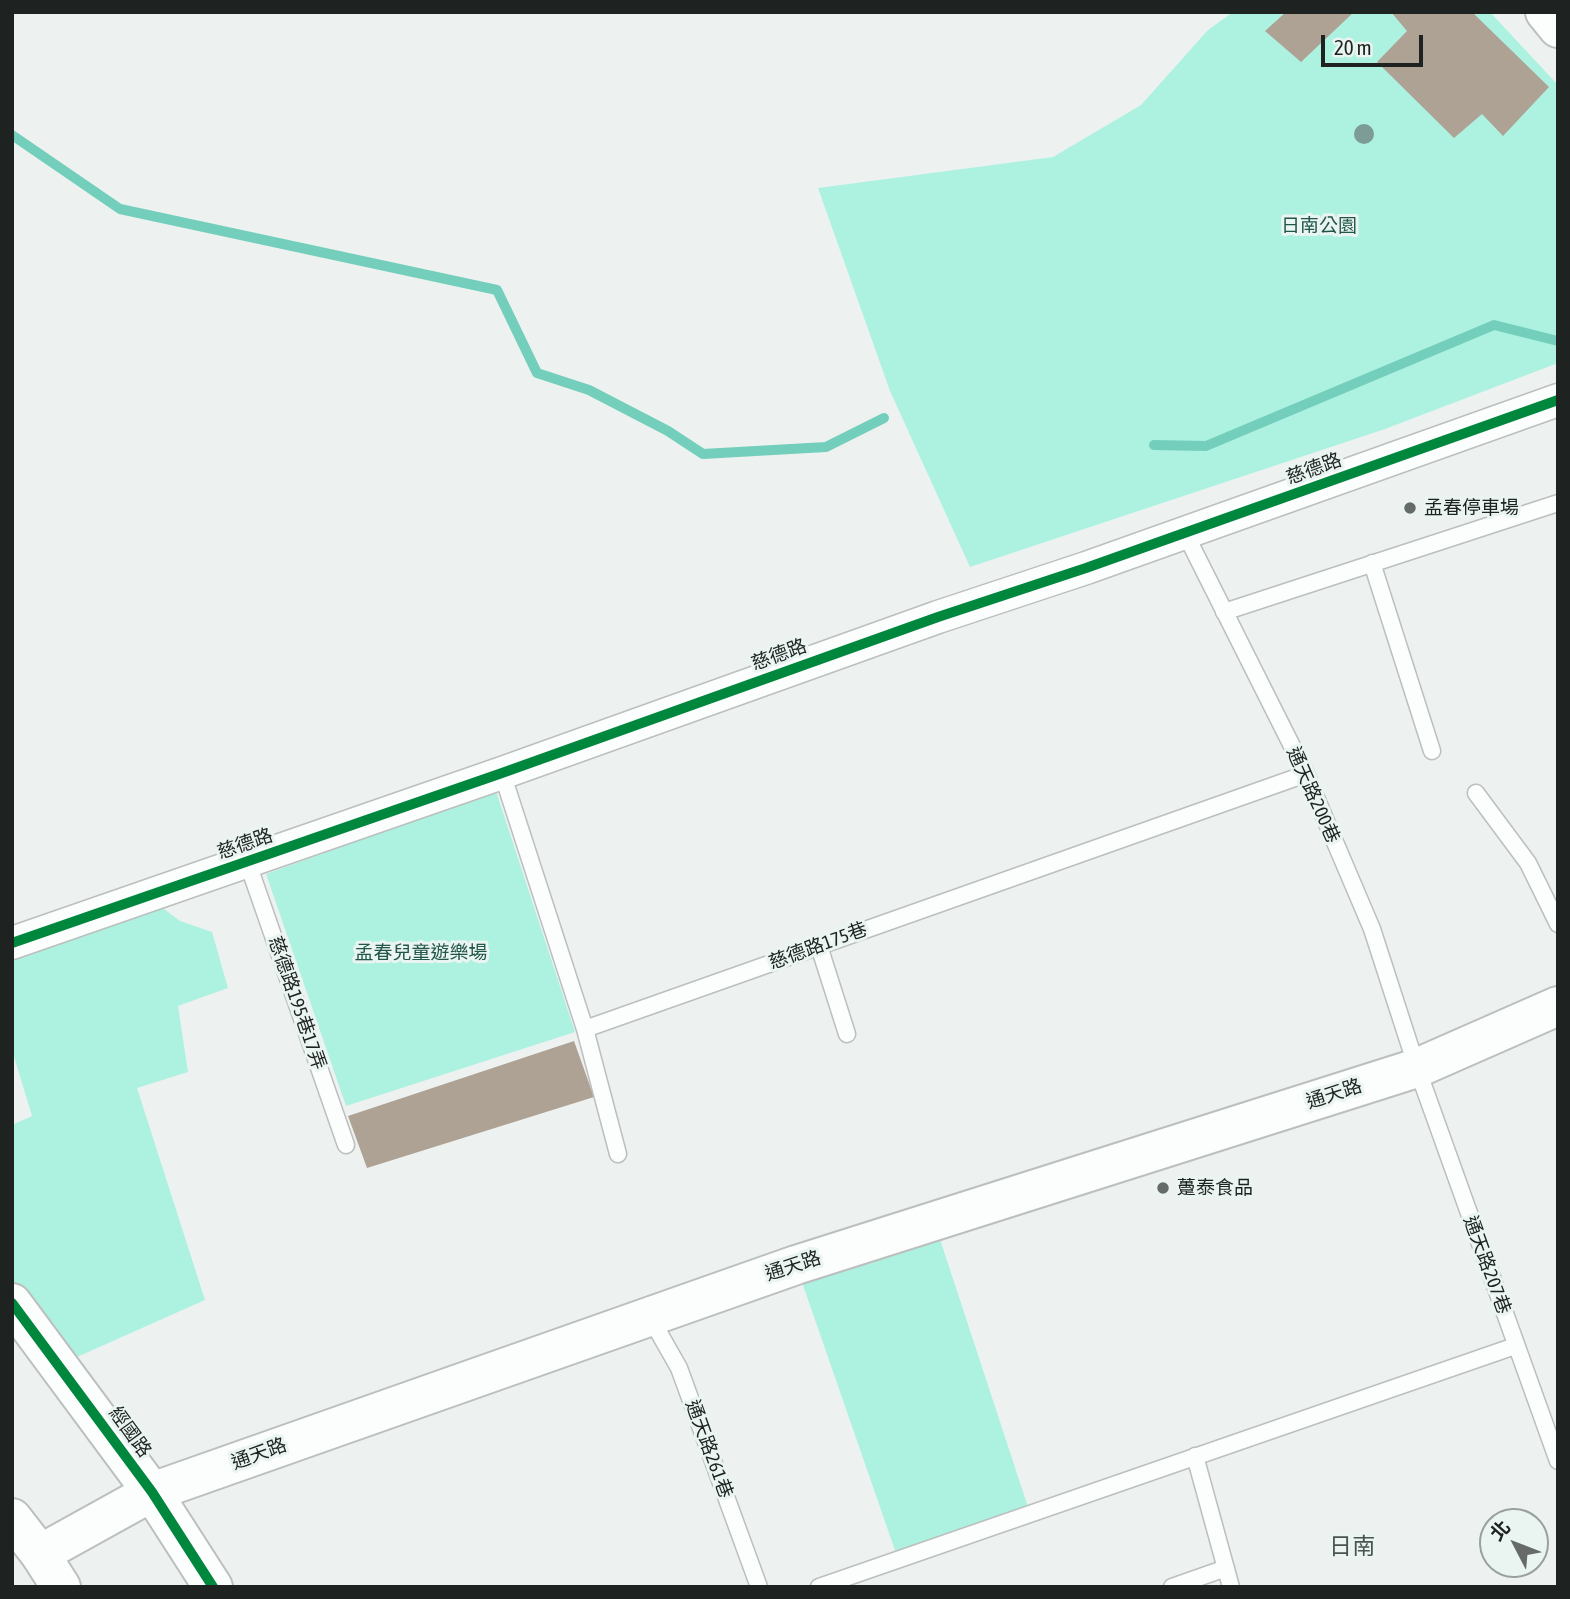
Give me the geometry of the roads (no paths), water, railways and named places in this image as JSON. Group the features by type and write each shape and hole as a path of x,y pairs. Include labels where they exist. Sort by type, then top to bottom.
{"main road":[{"path":"1545,12 1558,28"},
{"name":"通天路","path":"40,1553 152,1492 796,1265 1417,1068 1558,1006"},
{"name":"經國路","path":"12,1303 152,1492 213,1587"},
{"path":"12,1518 40,1553 61,1587"}],"street":[{"name":"慈德路","path":"12,943 1558,400"}],"lane":[{"path":"1224,612 1558,503"},
{"name":"通天路200巷","path":"1185,533 1306,774 1372,929 1417,1068"},
{"path":"1372,563 1432,751"},
{"path":"502,773 585,1029 618,1154"},
{"name":"慈德路175巷","path":"585,1029 1306,774"},
{"path":"1476,793 1528,863 1558,924"},
{"name":"慈德路195巷17弄","path":"247,862 346,1145"},
{"path":"819,946 847,1034"},
{"name":"通天路207巷","path":"1417,1068 1558,1461"},
{"name":"通天路261巷","path":"649,1315 680,1368 759,1587"},
{"path":"819,1587 1516,1346"},
{"path":"1195,1456 1231,1587"},
{"path":"1172,1587 1226,1567"}],"waterway":[{"path":"12,135 120,209 497,290 537,373 589,390 668,431 703,454 826,447 884,418"},
{"path":"1154,445 1206,446 1494,325 1558,341"}],"place":[{"name":"孟春停車場","path":"1410,508"},
{"name":"躉泰食品","path":"1163,1188"}],"district":[{"name":"日南","path":"1352,1547"}],"park label":[{"name":"日南公園","path":"1319,226"},
{"name":"孟春兒童遊樂場","path":"421,953"}]}
